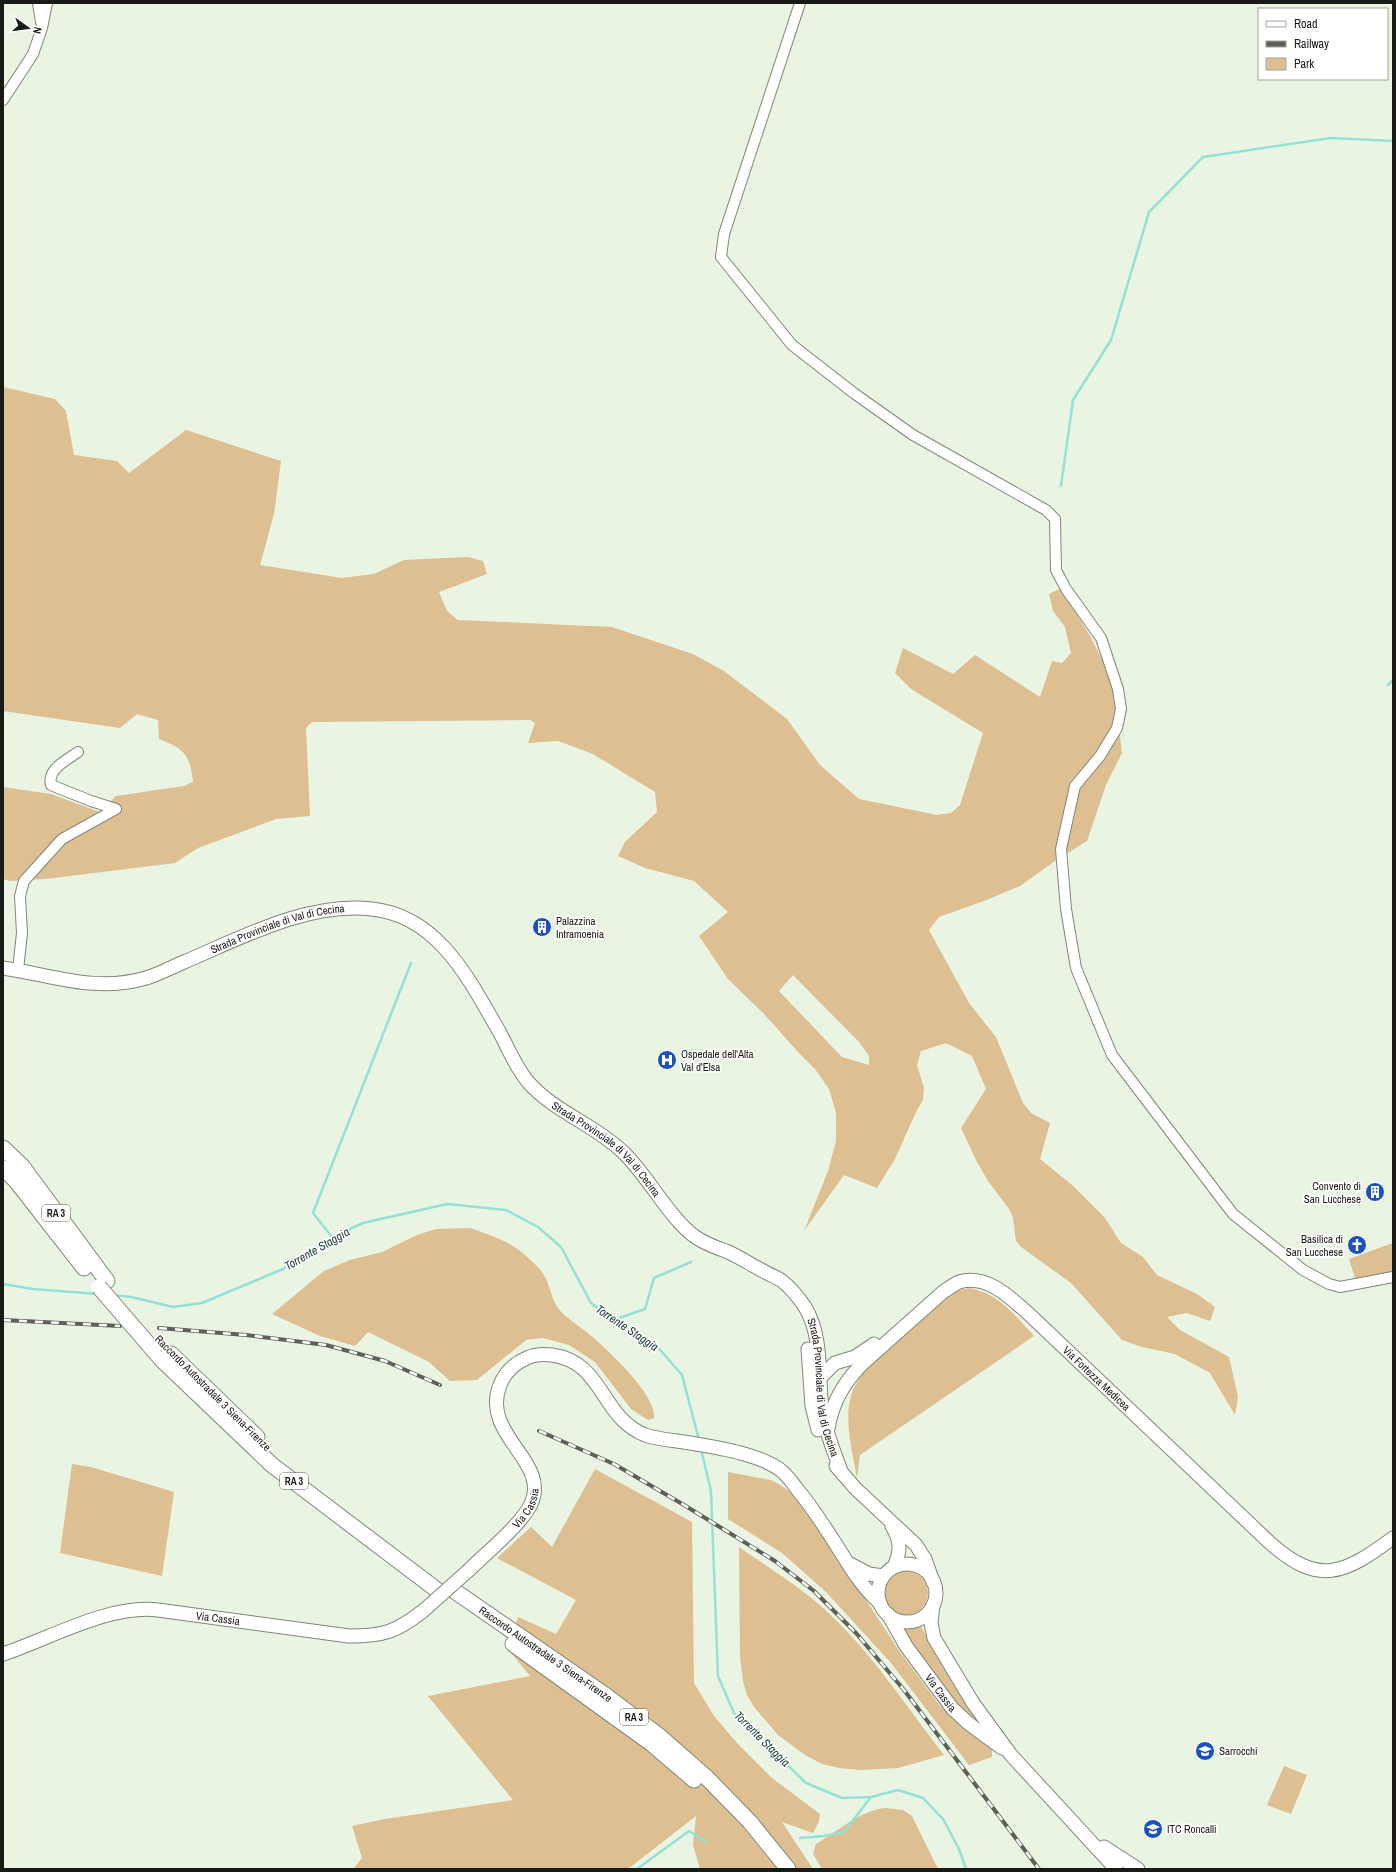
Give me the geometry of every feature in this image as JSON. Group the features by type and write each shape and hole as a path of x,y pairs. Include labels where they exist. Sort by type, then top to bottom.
{"highway":[{"name":"Raccordo Autostradale 3 Siena-Firenze","path":"3,1148 22,1166 103,1284"},
{"name":"Raccordo Autostradale 3 Siena-Firenze","path":"3,1168 16,1181 166,1356 272,1465 446,1591 652,1744 713,1798 745,1830 777,1869"},
{"name":"Raccordo Autostradale 3 Siena-Firenze","path":"446,1591 605,1695 658,1735 707,1778 750,1822 788,1869"}],"main road":[{"name":"Strada Provinciale di Val di Cecina","path":"3,968 71,982 104,984 146,978 262,929 324,910 369,908 401,916 424,929 442,944 460,967 520,1071 534,1087 544,1096 616,1146 644,1175 687,1230 707,1244 726,1251 784,1283 803,1305 813,1328 817,1351 822,1407 827,1432 841,1471"},
{"name":"Strada Provinciale di Val di Cecina","path":"500,1034 522,1063 543,1085 619,1137 646,1166 689,1219 726,1251"},
{"name":"Strada Provinciale di Val di Cecina","path":"767,1274 790,1299 803,1321 806,1335 812,1406 816,1424 825,1447 834,1463 850,1483 916,1545 925,1559 933,1582"},
{"path":"816,1424 818,1412 815,1384 831,1366 839,1361 855,1357 938,1290 947,1285 959,1282"},
{"path":"827,1432 836,1400 850,1377 935,1299 959,1282"},
{"name":"Via Fortezza Medicea","path":"959,1282 984,1283 1009,1297 1032,1317 1269,1542 1292,1561 1320,1571 1340,1569 1358,1561 1393,1538"},
{"path":"817,1351 829,1358 839,1361"},
{"name":"Via Cassia","path":"3,1654 102,1617 135,1610 151,1609 327,1634 378,1636 392,1632 423,1611 468,1570 520,1521 531,1504 534,1490 533,1477 526,1462 505,1434 500,1422 496,1399 500,1385 506,1373 519,1362 532,1355 559,1356 574,1361 589,1373 619,1417 638,1432 660,1439 753,1457 772,1464 785,1474 808,1501 871,1596 880,1603 888,1614 906,1646 952,1708 989,1739 1012,1755"},
{"name":"Strada Provinciale di Val di Cecina","path":"889,1521 900,1543 899,1554 894,1567"},
{"name":"Via Cassia","path":"847,1561 863,1572 883,1576"},
{"path":"880,1603 878,1594 879,1585 883,1576 894,1567 903,1564 921,1568 928,1574 933,1582"},
{"name":"Via Cassia","path":"933,1582 936,1589 931,1623 934,1638 973,1703 1012,1755 1074,1821"},
{"path":"888,1614 895,1619 904,1622 913,1621 921,1618 933,1605"},
{"path":"1074,1821 1116,1869"},
{"path":"1074,1821 1107,1849 1138,1869"}],"street":[{"path":"38,3 42,28"},
{"path":"3,100 33,54 42,28 47,3"},
{"path":"800,3 724,234 721,257 792,345 855,394 913,435 1046,510 1055,519 1056,570 1066,589 1101,638 1118,689 1121,709 1117,728 1100,756 1075,786 1061,848 1066,909 1076,968 1112,1055 1233,1214 1303,1270 1329,1284 1340,1287 1393,1277"},
{"path":"18,970 22,932 20,896 24,881 62,839 116,809 51,785 50,779 52,773 60,764 78,752"}],"green space":[{"path":"3,387 55,399 66,411 74,455 117,461 129,473 186,430 281,461 274,514 260,565 342,578 374,574 404,560 468,557 483,561 487,574 439,592 447,611 458,620 612,627 693,654 724,671 787,719 820,765 859,799 937,815 951,813 960,805 983,733 911,689 895,673 903,648 953,674 975,655 1040,697 1052,661 1062,663 1071,653 1065,627 1053,611 1049,594 1061,588 1090,636 1113,681 1122,753 1106,785 1087,841 1055,861 1020,886 939,917 929,930 969,1003 996,1037 1023,1103 1031,1113 1050,1123 1040,1159 1072,1185 1105,1218 1121,1243 1143,1257 1157,1275 1197,1294 1215,1307 1210,1321 1187,1313 1167,1317 1180,1330 1229,1357 1238,1397 1235,1415 1210,1373 1175,1354 1142,1347 1122,1340 1071,1283 1021,1247 1016,1241 1013,1218 1009,1209 988,1181 961,1128 986,1089 972,1056 946,1043 921,1051 917,1065 924,1088 923,1100 895,1159 877,1188 844,1175 804,1231 828,1171 836,1141 836,1113 829,1089 815,1069 765,1015 728,979 699,936 728,912 694,881 645,868 618,856 625,842 657,812 655,792 593,754 558,741 528,743 535,723 530,720 312,722 306,728 310,816 276,819 198,848 175,863 46,879 10,881 3,879 3,787 51,794 100,812 116,796 184,786 193,782 190,765 185,754 175,746 159,739 158,720 137,714 120,728 3,711","holes":["793,975 860,1043 869,1056 869,1065 842,1057 779,991"]},
{"path":"470,1228 499,1239 519,1250 542,1272 558,1308 603,1346 627,1371 647,1397 653,1408 654,1418 648,1420 631,1409 595,1362 569,1345 543,1338 526,1340 477,1380 450,1381 429,1362 368,1332 355,1346 320,1336 272,1314 324,1271 350,1260 382,1252 417,1235 436,1229"},
{"path":"1393,1243 1393,1271 1356,1281 1349,1259"},
{"path":"969,1288 989,1295 997,1300 1013,1313 1034,1336 860,1455 857,1479 848,1423 850,1400 856,1384 868,1366 951,1292"},
{"path":"72,1464 91,1467 174,1492 162,1576 60,1553"},
{"path":"595,1469 692,1522 694,1683 714,1716 737,1743 772,1778 820,1814 819,1821 813,1833 782,1822 813,1869 700,1869 693,1845 696,1816 628,1869 353,1869 362,1858 352,1826 385,1819 513,1800 428,1696 530,1676 507,1648 518,1617 556,1634 576,1600 497,1558 531,1527 552,1547"},
{"path":"728,1472 771,1480 791,1493 818,1527 900,1652 940,1706 973,1736 992,1745 992,1757 969,1765 891,1663 826,1592 782,1553 728,1519"},
{"path":"739,1547 815,1600 852,1636 866,1652 944,1755 898,1768 860,1770 839,1768 822,1764 805,1755 778,1735 754,1707 747,1695 743,1681 740,1657"},
{"path":"902,1571 910,1571 922,1577 928,1589 928,1597 922,1609 910,1615 902,1615 890,1609 884,1597 884,1589 890,1577"},
{"path":"920,1625 952,1681 983,1729 946,1694 901,1628"},
{"path":"1284,1766 1307,1775 1291,1814 1267,1805"},
{"path":"886,1808 903,1810 912,1816 938,1869 822,1869 813,1854 816,1844 859,1817"}],"waterway":[{"path":"1061,486 1073,400 1111,340 1149,212 1203,157 1331,138 1393,141"},
{"path":"1388,685 1393,680"},
{"path":"332,1237 313,1213 411,963"},
{"name":"Torrente Staggia","path":"113,1295 131,1297 173,1307 202,1303 283,1269 332,1237 363,1223 447,1204 506,1210 538,1227 561,1247 591,1303 613,1320 656,1345 682,1375 699,1440"},
{"path":"613,1320 645,1309 654,1278 691,1262"},
{"name":"Torrente Staggia","path":"3,1284 33,1289 98,1294"},
{"name":"Torrente Staggia","path":"701,1449 711,1491 718,1676 734,1713 806,1783 842,1798 871,1797 898,1790 923,1798 943,1819 959,1849 966,1869"},
{"path":"800,1838 824,1836 844,1832 871,1797"},
{"path":"637,1869 689,1831 706,1842"}],"railway":[{"path":"3,1320 120,1326"},
{"path":"159,1328 246,1335 326,1345 385,1361 440,1385"},
{"path":"539,1431 614,1464 775,1561 814,1591 856,1633 904,1690 1039,1869"}],"place":[{"name":"Palazzina Intramoenia","path":"542,927"},
{"name":"Ospedale dell'Alta Val d'Elsa","path":"667,1060"},
{"name":"Convento di San Lucchese","path":"1375,1192"},
{"name":"Basilica di San Lucchese","path":"1357,1245"},
{"name":"Sarrocchi","path":"1205,1751"},
{"name":"ITC Roncalli","path":"1153,1829"}]}
